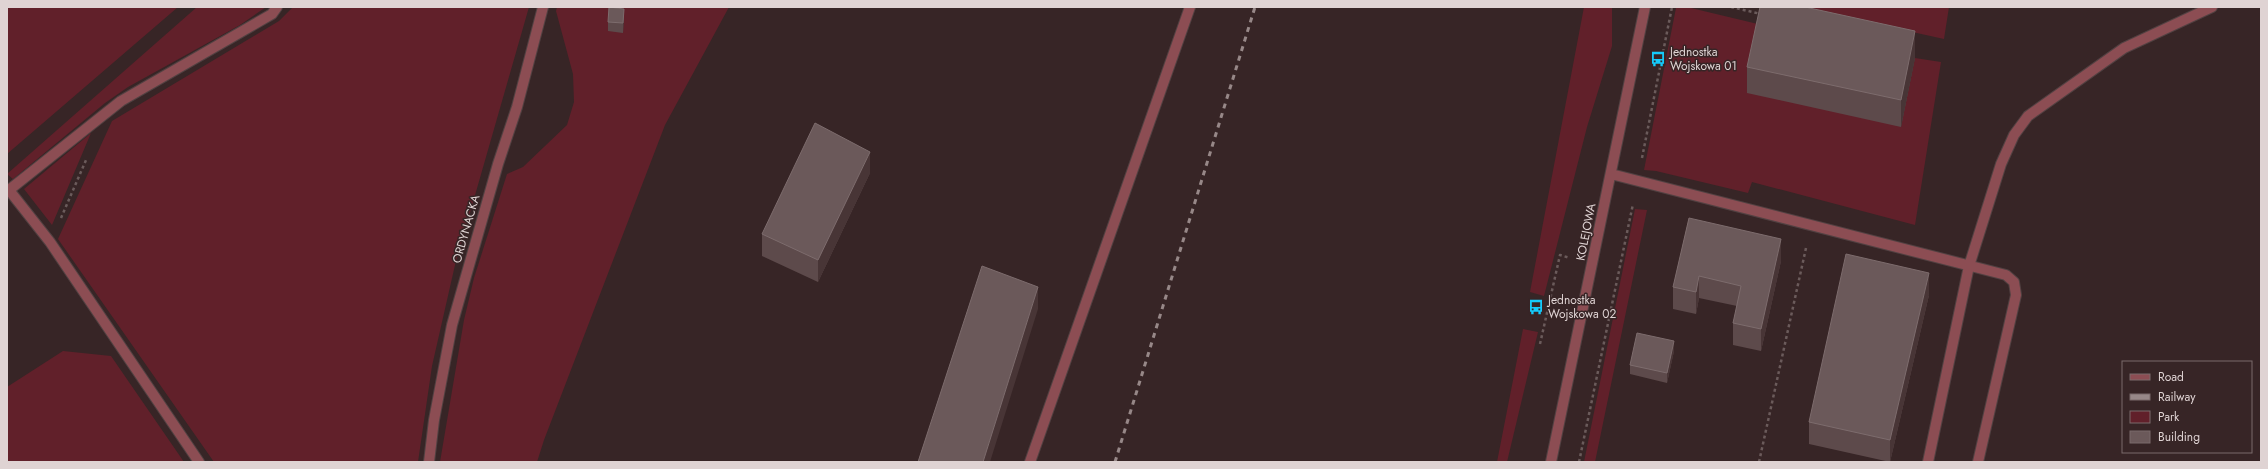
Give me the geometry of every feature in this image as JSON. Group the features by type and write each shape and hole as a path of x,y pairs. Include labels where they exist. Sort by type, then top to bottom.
{"street":[{"path":"199,462 50,242 8,189 121,101 272,14 277,7"},
{"name":"ORDYNACKA","path":"429,462 434,420 452,325 498,164 517,107 543,7"},
{"path":"1030,462 1190,7"},
{"name":"KOLEJOWA","path":"1551,462 1645,7"},
{"path":"1928,462 1969,266 2001,164 2014,136 2028,116 2124,48 2212,7"},
{"path":"1611,174 2006,275 2014,282 2016,295 1978,462"}],"path":[{"path":"1579,462 1672,7"},
{"path":"1733,7 1764,14"},
{"path":"50,242 88,156"},
{"path":"1758,462 1806,247"}],"green space":[{"path":"7,7 178,7 7,154"},
{"path":"197,7 266,7 240,25 128,87 105,103 13,179 7,174"},
{"path":"293,7 529,7 455,265 432,366 418,462 214,462 58,239 112,121 279,21"},
{"path":"557,7 729,7 665,125 544,440 537,462 440,462 464,320 474,278 507,174 523,167 567,125 574,102 573,74 556,11"},
{"path":"1584,7 1612,7 1612,46 1587,127 1544,296 1530,292"},
{"path":"1799,7 1949,7 1944,39"},
{"path":"1676,8 1691,8 1762,25 1901,126 1915,58 1941,62 1915,225 1752,182 1748,193 1656,171 1644,170"},
{"path":"91,133 52,225 24,189"},
{"path":"1635,209 1647,210 1595,462 1584,462"},
{"path":"1523,329 1538,332 1507,462 1497,462"},
{"path":"63,351 111,356 184,462 7,462 7,387"}],"building":[{"path":"609,7 624,9 623,23 608,22"},
{"path":"1760,7 1805,7 1915,31 1901,100 1747,67"},
{"path":"815,123 870,152 818,260 762,234"},
{"path":"1689,218 1781,239 1761,329 1733,323 1741,286 1699,276 1696,292 1673,287"},
{"path":"1846,254 1929,273 1890,440 1809,422"},
{"path":"982,266 1038,287 983,462 918,462"},
{"path":"1637,333 1674,341 1667,373 1630,365"}],"railway":[{"path":"1115,462 1255,7"}],"place":[{"name":"Jednostka Wojskowa 01","path":"1658,59"},
{"name":"Jednostka Wojskowa 02","path":"1536,307"}]}
